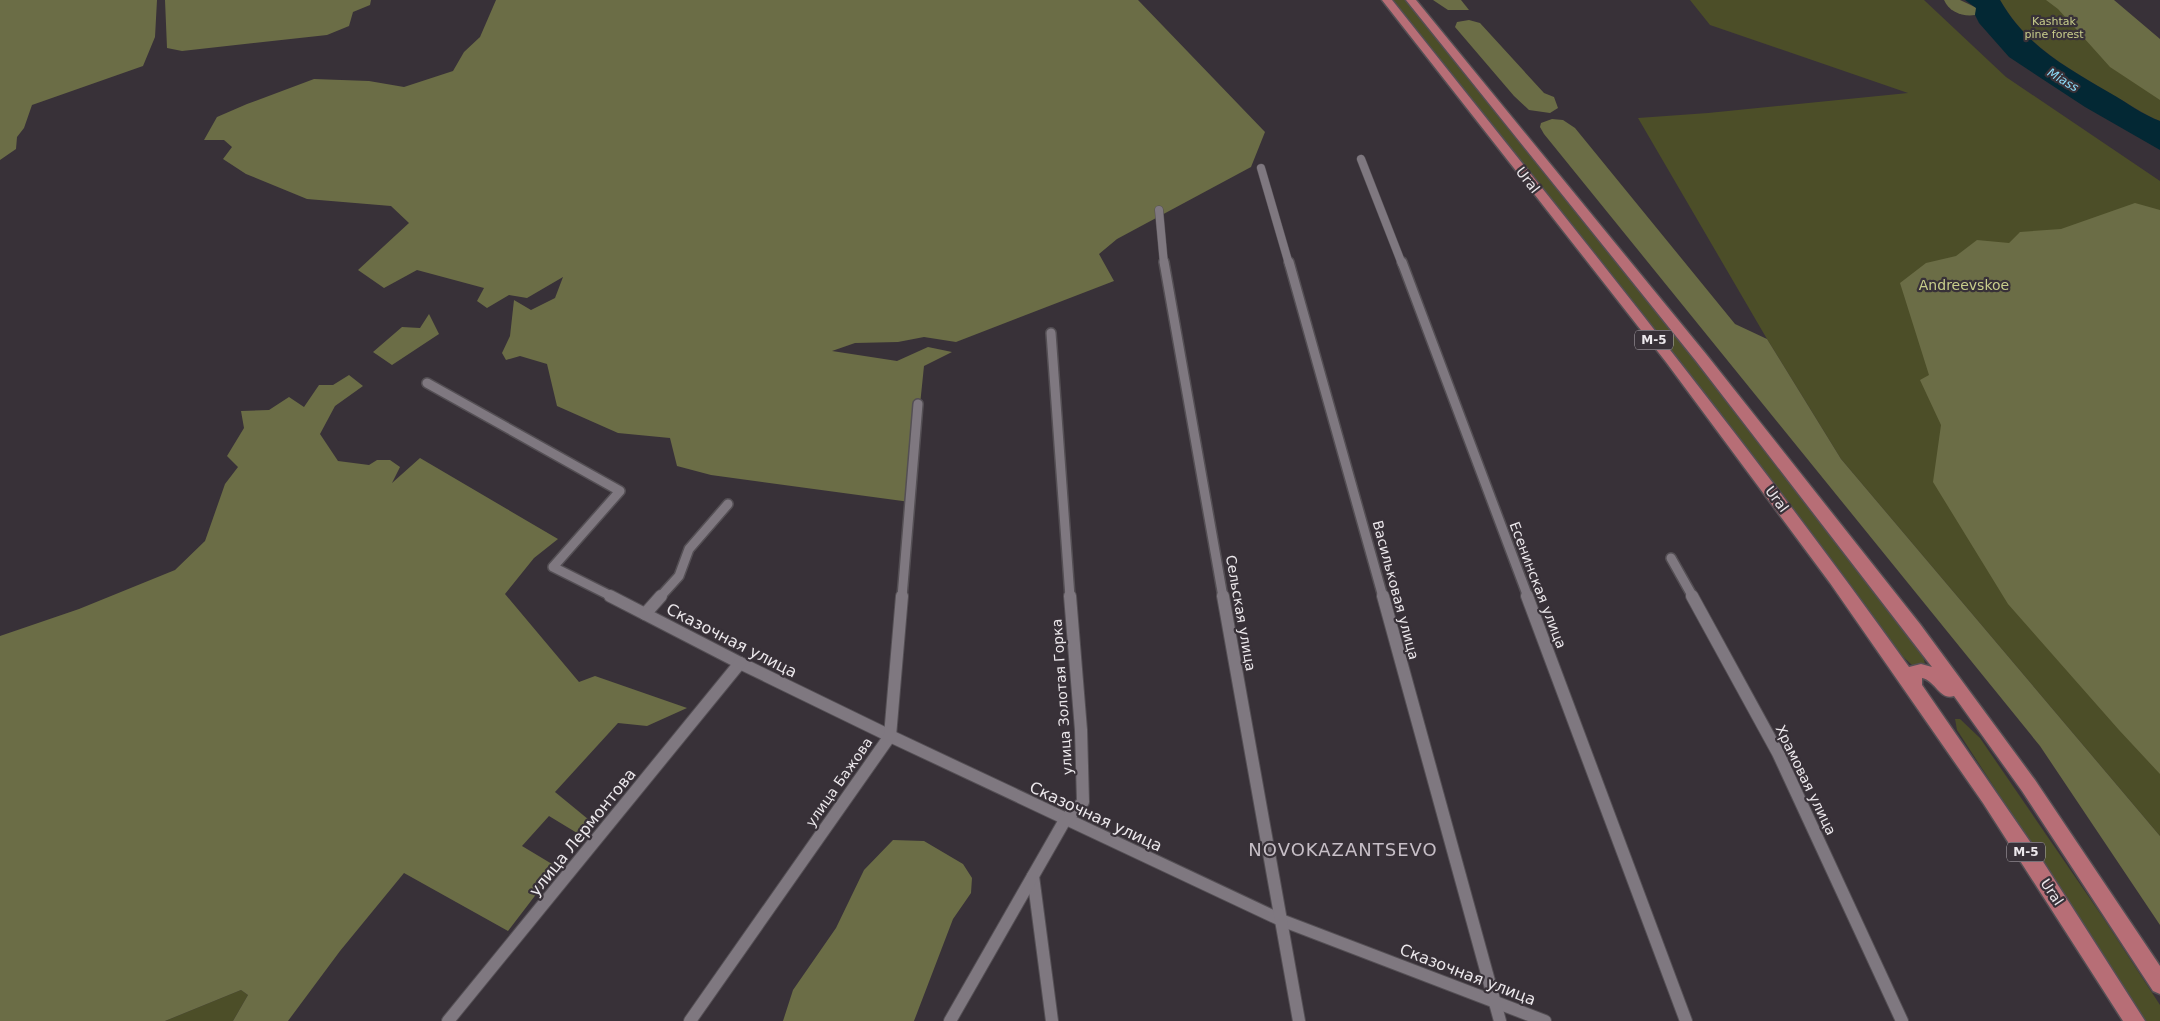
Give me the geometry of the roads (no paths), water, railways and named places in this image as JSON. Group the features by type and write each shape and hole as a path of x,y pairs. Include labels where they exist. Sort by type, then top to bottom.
{"main road":[{"name":"Ural","path":"1387,0 1744,455 1914,686 2068,916 2135,1021"},
{"name":"Ural","path":"1412,0 1785,463 1979,717 2044,810 2160,984"},
{"path":"1914,686 1912,676 1915,672 1928,672 1937,677 1949,690 2020,790 2031,802 2044,810"}],"street":[{"name":"Есенинская улица","path":"1361,159 1425,322 1686,1021"},
{"name":"Васильковая улица","path":"1262,168 1318,362 1500,1021"},
{"name":"Сельская улица","path":"1159,210 1164,264 1299,1021"},
{"name":"улица Золотая Горка","path":"950,1021 1065,820 1083,802 1081,730 1063,519 1051,333"},
{"name":"Сказочная улица","path":"427,383 620,491 553,567 740,664 1065,820 1281,920 1545,1021"},
{"name":"улица Бажова","path":"690,1021 890,736 918,404"},
{"name":"Сказочная улица","path":"645,614 678,576 689,549 728,504"},
{"name":"Храмовая улица","path":"1671,558 1778,753 1902,1021"},
{"name":"улица Лермонтова","path":"448,1021 740,664"},
{"path":"1033,876 1052,1021"}],"water":[{"name":"Miass","path":"1965,0 2000,0 2022,31 2048,54 2078,74 2160,121 2160,150 2085,107 2009,57 1979,23 1975,15 1976,8"}],"district":[{"name":"NOVOKAZANTSEVO","path":"1343,850"}],"park label":[{"name":"Kashtak pine forest","path":"2054,27"},
{"name":"Andreevskoe","path":"1964,285"}]}
